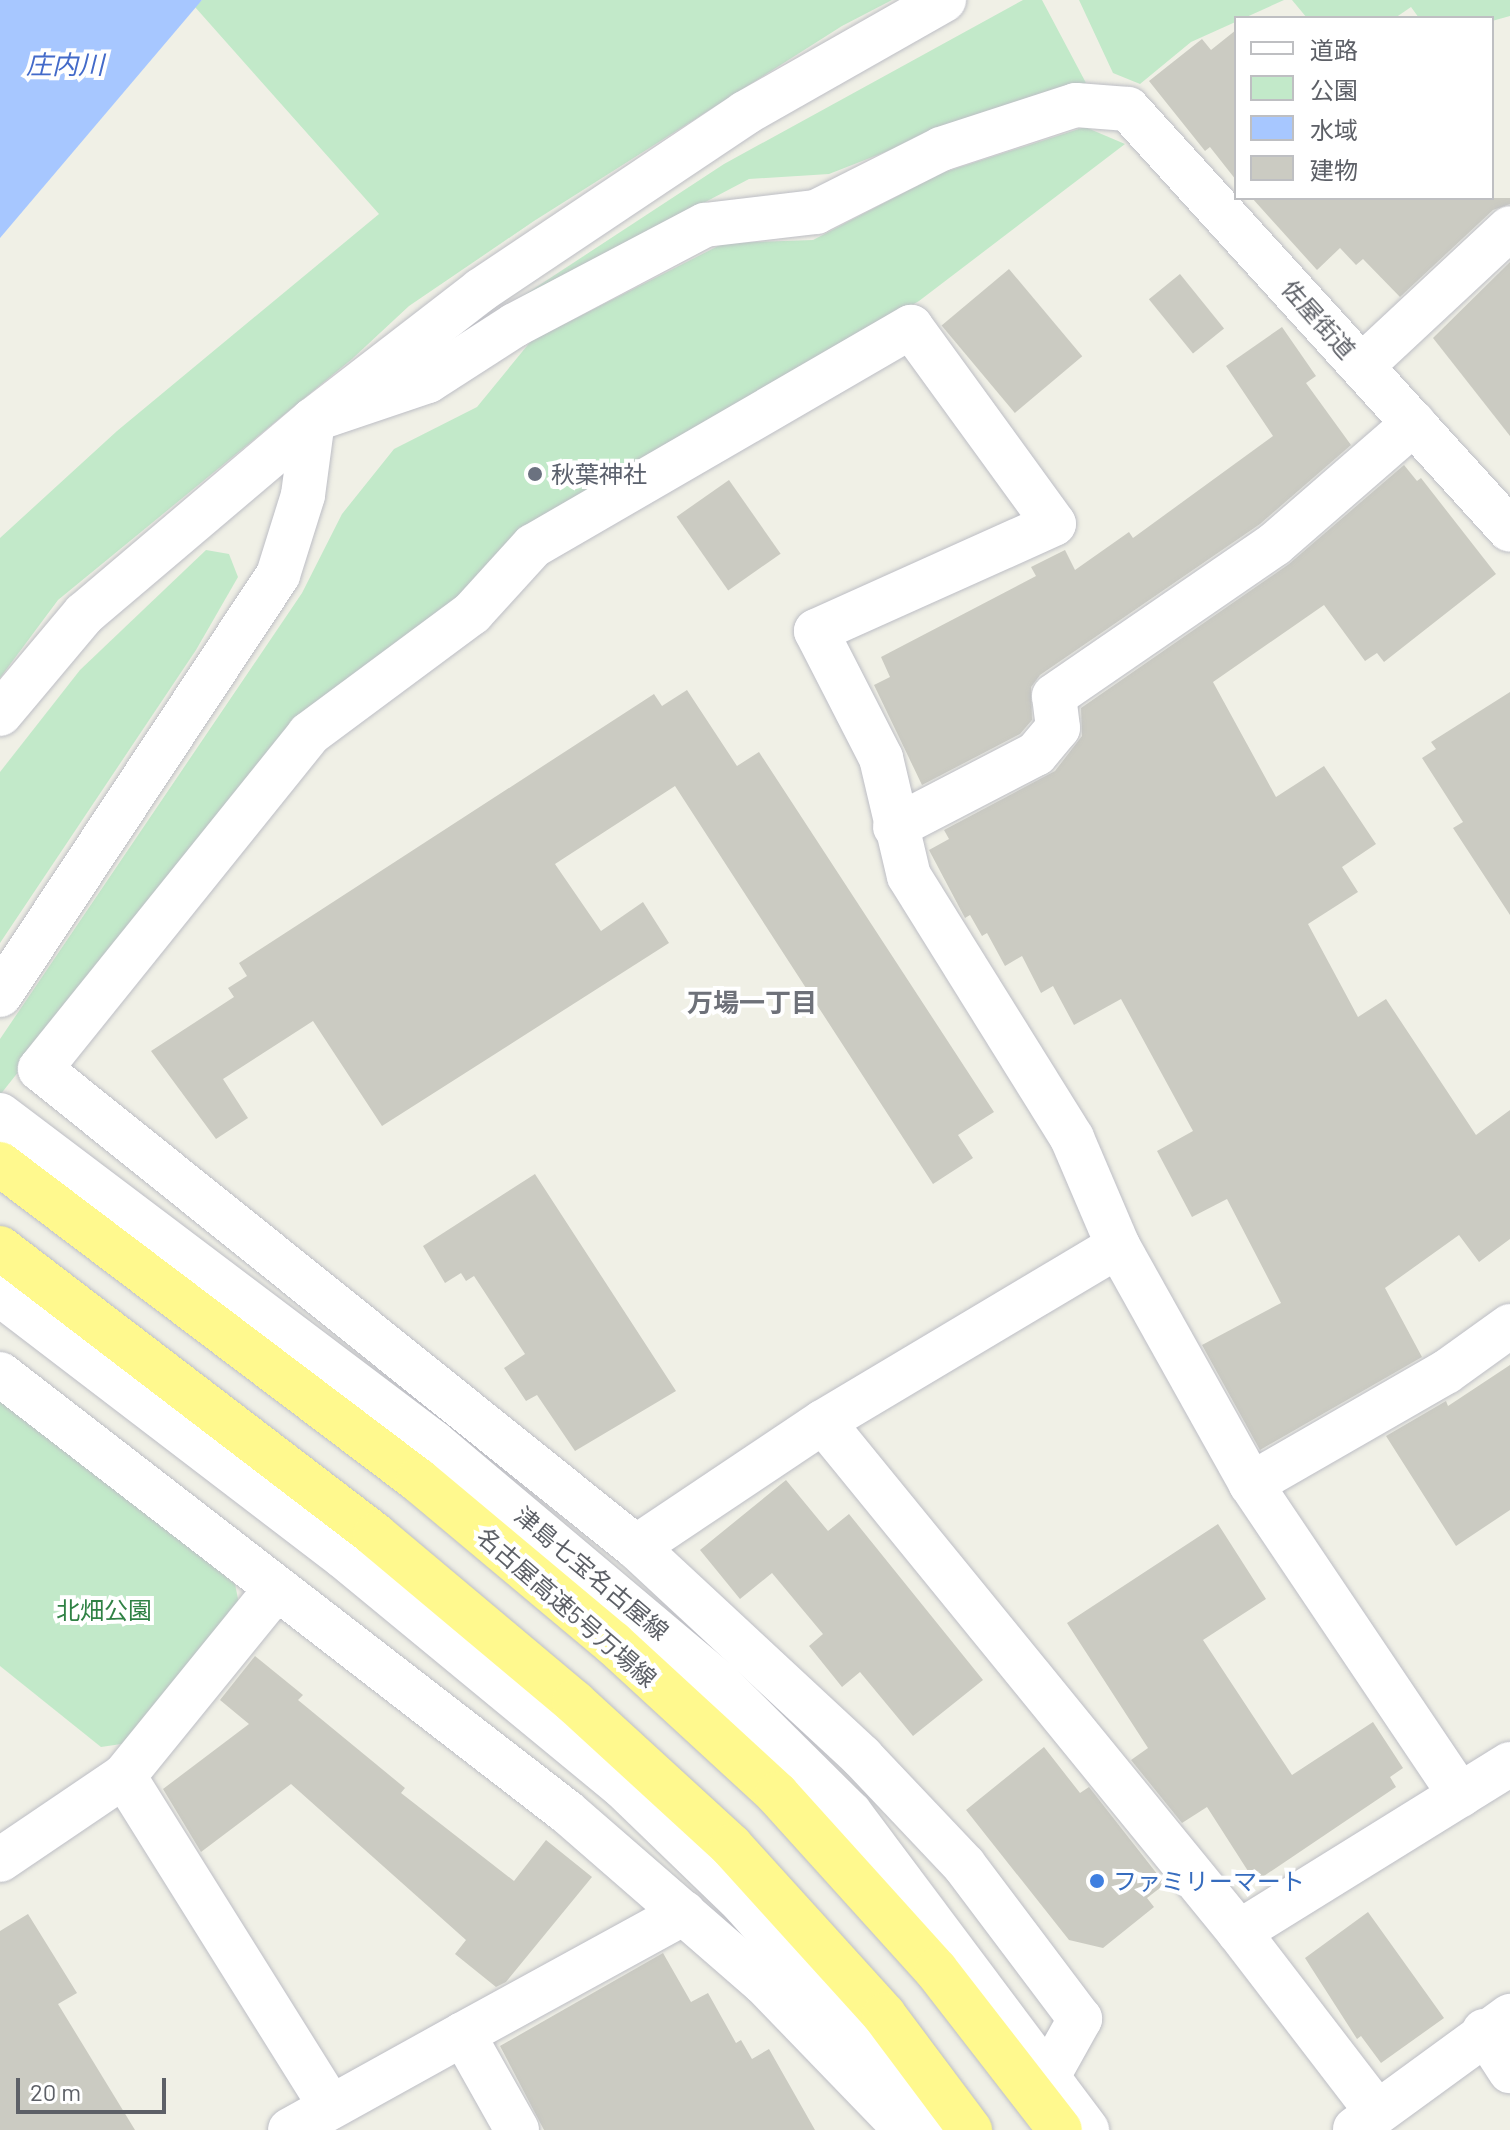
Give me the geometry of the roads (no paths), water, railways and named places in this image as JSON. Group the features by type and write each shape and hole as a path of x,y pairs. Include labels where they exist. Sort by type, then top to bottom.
{"highway":[{"name":"名古屋高速5号万場線","path":"0,1164 418,1480 613,1643 777,1794 936,1970 1060,2130"},
{"path":"0,1248 375,1535 574,1702 731,1846 884,2015 970,2130"}],"street":[{"path":"0,714 84,614 313,420 481,290 705,139 944,0"},
{"name":"佐屋街道","path":"313,420 428,381 515,325 705,225 816,212 941,149 1076,105 1128,109 1510,530"},
{"path":"1362,366 1510,228"},
{"path":"1047,2078 1080,2019 964,1865 862,1757 636,1547 40,1069 309,734 472,613 533,546 911,327 1054,524 816,631 881,758 909,876 1072,1138 1118,1246 1251,1484 1460,1795"},
{"path":"0,995 278,575 303,495 313,420"},
{"path":"895,827 1036,754 1058,728 1054,696 1275,544 1414,423"},
{"name":"津島七宝名古屋線","path":"0,1115 433,1442 707,1672 850,1813 1087,2130"},
{"path":"636,1547 823,1422 1118,1246"},
{"path":"0,1294 356,1566 623,1787 744,1904 869,2045 932,2130"},
{"path":"1251,1484 1446,1372 1510,1326"},
{"path":"0,1374 275,1590 567,1812 764,1983 906,2130"},
{"path":"823,1422 1239,1932 1365,2121 1497,2024 1510,2071"},
{"path":"0,1860 124,1776 275,1590"},
{"path":"1239,1932 1510,1764"},
{"path":"124,1776 331,2107"},
{"path":"290,2130 684,1913"},
{"path":"463,2034 517,2130"}],"water":[{"name":"庄内川","path":"0,0 202,0 0,238"}],"place":[{"name":"秋葉神社","path":"535,474"},
{"name":"ファミリーマート","path":"1097,1881"}],"district":[{"name":"万場一丁目","path":"752,1002"}],"park label":[{"name":"北畑公園","path":"104,1610"}]}
